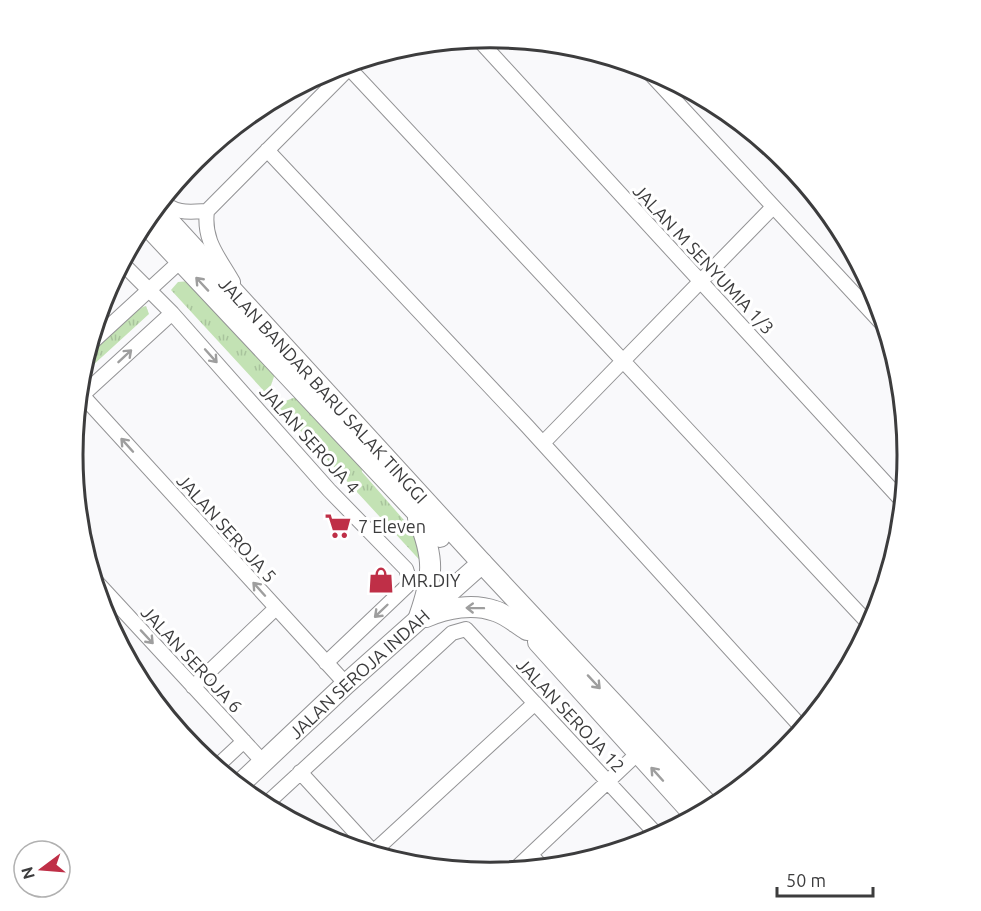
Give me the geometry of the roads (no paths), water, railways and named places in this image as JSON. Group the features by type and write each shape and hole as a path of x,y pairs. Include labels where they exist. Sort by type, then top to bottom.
{"main road":[{"name":"JALAN BANDAR BARU SALAK TINGGI","path":"161,215 187,255 415,510 477,567 527,630 690,810"},
{"name":"JALAN BANDAR BARU SALAK TINGGI","path":"152,228 246,305 477,567 705,801"},
{"path":"415,510 424,531 431,564 429,586 418,620"},
{"name":"JALAN SEROJA INDAH","path":"244,781 346,684 477,567"},
{"path":"418,620 440,611 479,607 497,611 527,630"}],"street":[{"name":"JALAN M SENYUMIA 1/3","path":"485,48 896,494"},
{"path":"358,71 623,361 864,618"},
{"path":"246,305 209,242 205,226 207,211 341,77"},
{"path":"661,86 871,312"},
{"path":"267,150 543,443 798,723"},
{"path":"168,206 177,211 207,211"},
{"path":"543,443 773,207"},
{"path":"103,333 187,255"},
{"name":"JALAN SEROJA 4","path":"128,269 172,313 329,489 406,569 409,578 407,586 326,663"},
{"path":"88,389 172,313"},
{"name":"JALAN SEROJA 5","path":"86,403 346,684"},
{"name":"JALAN SEROJA 6","path":"108,594 264,763"},
{"path":"193,687 276,608"},
{"name":"JALAN SEROJA 12","path":"300,772 452,633 466,629 652,829"},
{"path":"381,848 535,703"},
{"path":"222,762 244,741"},
{"path":"524,862 638,753"},
{"path":"272,799 300,772 363,842"},
{"path":"531,855 536,861"}],"place":[{"name":"7 Eleven","path":"338,526"},
{"name":"MR.DIY","path":"381,580"}]}
